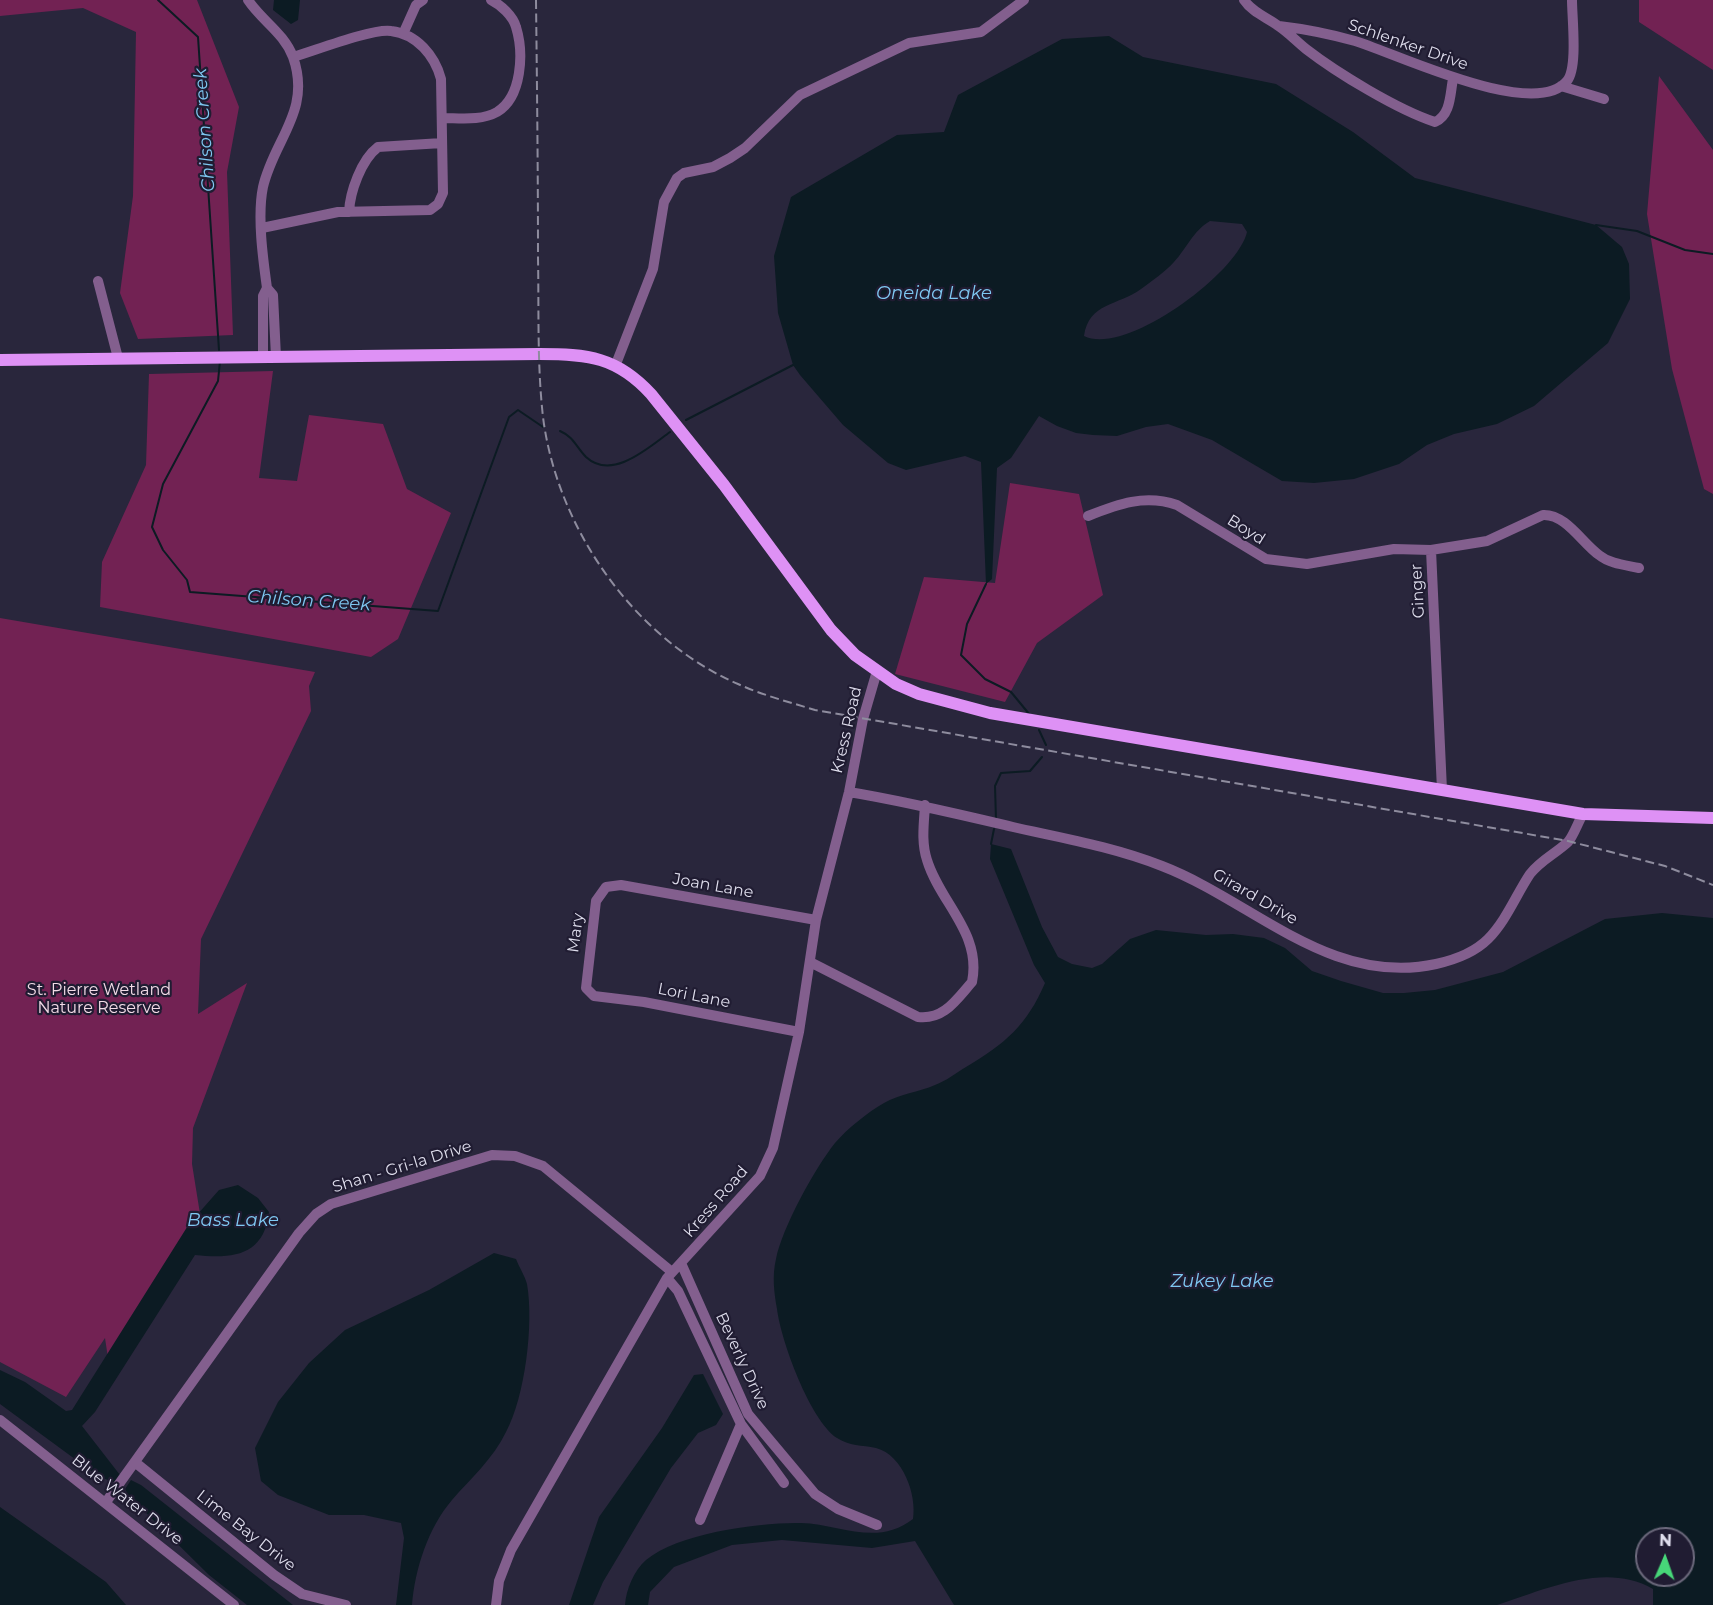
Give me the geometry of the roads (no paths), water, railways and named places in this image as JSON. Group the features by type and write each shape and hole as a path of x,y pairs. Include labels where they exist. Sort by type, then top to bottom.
{"main road":[{"path":"0,360 576,354 616,364 642,384 657,400 724,485 831,630 855,655 877,671 919,694 969,709 1583,814 1713,818"}],"street":[{"path":"248,0 281,36 293,57 299,97 294,116 264,185 262,228 267,288 263,296 270,357"},
{"path":"404,34 416,5 423,0"},
{"path":"442,118 481,118 494,113 511,100 515,91 518,76 516,27 508,14 491,0"},
{"path":"616,364 653,269 664,202 679,176 713,167 745,148 800,95 909,43 981,32 1023,0"},
{"path":"1244,0 1249,8 1279,26 1306,49 1389,101 1435,122 1442,119 1448,108 1452,79"},
{"path":"1561,86 1569,79 1572,67 1572,0"},
{"name":"Schlenker Drive","path":"1279,26 1304,28 1357,42 1452,79 1530,93 1542,93 1561,86"},
{"path":"262,228 349,212 434,207 443,193 441,79 438,66 421,45 404,34 384,31 293,57"},
{"path":"1561,86 1604,99"},
{"path":"349,212 350,197 373,151 386,145 442,143"},
{"path":"98,280 118,358"},
{"name":"Boyd","path":"1088,516 1129,501 1147,499 1164,501 1177,505 1254,554 1283,563 1324,562 1402,549 1431,550"},
{"name":"Ginger","path":"1442,790 1431,550 1487,541 1543,515 1551,515 1564,522 1598,555 1608,561 1639,568"},
{"name":"Kress Road","path":"496,1605 499,1581 510,1550 669,1275 760,1176 776,1138 799,1032 816,920 849,792 863,718 877,671"},
{"name":"Girard Drive","path":"849,792 925,805 1070,839 1160,865 1196,880 1301,941 1343,959 1374,968 1397,969 1445,962 1472,951 1488,939 1530,875 1542,860 1568,841 1583,814"},
{"path":"810,962 918,1017 927,1018 946,1011 972,982 972,947 927,863 923,848 925,805"},
{"name":"Joan Lane","path":"606,887 621,885 816,920"},
{"name":"Mary","path":"586,988 596,901 606,887"},
{"name":"Lori Lane","path":"586,988 594,996 644,1002 799,1032"},
{"name":"Shan - Gri-la Drive","path":"106,1502 299,1233 316,1214 331,1204 492,1155 515,1156 543,1166 669,1275 741,1424 784,1483"},
{"name":"Beverly Drive","path":"681,1263 748,1414 815,1494 838,1509 877,1525"},
{"name":"Blue Water Drive","path":"0,1420 234,1605"},
{"path":"700,1520 741,1424"},
{"name":"Lime Bay Drive","path":"136,1463 274,1575 302,1594 346,1605"}],"water":[{"path":"274,0 300,0 298,20 291,24 273,10"},
{"name":"Oneida Lake","path":"1109,36 1143,57 1276,84 1353,132 1415,178 1596,225 1622,247 1629,264 1630,299 1608,343 1534,406 1497,424 1454,434 1427,445 1399,464 1354,479 1314,483 1282,481 1212,440 1168,424 1146,427 1117,436 1093,435 1076,433 1039,416 1011,458 997,468 992,579 986,584 981,462 965,456 906,470 888,463 843,425 793,365 778,313 774,256 791,197 897,135 944,132 958,95 1062,39","holes":["1210,221 1242,224 1247,232 1239,249 1224,268 1178,307 1126,334 1102,339 1084,336 1087,325 1098,311 1132,295 1163,273 1204,225"]},
{"name":"Zukey Lake","path":"991,844 1011,849 1042,927 1058,957 1072,964 1092,968 1102,964 1130,939 1156,930 1206,935 1233,934 1264,938 1285,948 1312,971 1383,993 1404,993 1435,990 1503,972 1605,919 1662,913 1713,918 1713,1605 1653,1605 1653,1589 1648,1587 1695,1587 1695,1527 1635,1527 1635,1581 1615,1578 1575,1581 1497,1605 954,1605 915,1541 872,1548 782,1540 732,1545 674,1567 650,1592 648,1605 625,1605 631,1581 646,1560 660,1551 699,1536 743,1527 784,1523 816,1524 858,1532 886,1532 913,1519 914,1509 910,1488 901,1467 894,1459 886,1452 876,1448 851,1444 837,1438 827,1429 807,1398 798,1379 780,1323 774,1290 775,1265 779,1246 800,1199 818,1167 835,1143 852,1127 884,1103 951,1077 992,1050 1013,1032 1031,1011 1045,983 1034,965 990,859"},
{"name":"Bass Lake","path":"238,1185 258,1198 269,1212 261,1238 244,1252 234,1255 195,1255 95,1412 82,1426 120,1475 115,1483 98,1476 0,1404 0,1370 25,1382 66,1411 72,1410 189,1224 219,1190"},
{"path":"494,1253 516,1259 527,1284 528,1339 518,1400 513,1417 495,1451 452,1500 436,1523 420,1563 412,1605 396,1605 404,1538 401,1523 364,1515 329,1515 278,1495 261,1481 255,1448 278,1402 309,1363 345,1330 429,1290"},
{"path":"703,1374 723,1414 716,1425 698,1433 671,1468 603,1582 593,1605 569,1605 599,1517 662,1428 694,1375"},
{"path":"131,1480 141,1485 293,1605 247,1605 209,1575 129,1496 125,1489"},
{"path":"0,1507 106,1582 126,1605 0,1605"}],"waterway":[{"name":"Chilson Creek","path":"158,0 198,37 219,350"},
{"path":"1596,225 1637,231 1685,250 1713,254"},
{"name":"Chilson Creek","path":"220,361 218,381 163,484 152,527 163,550 187,580 190,592 438,611 509,417 518,410 543,427"},
{"name":"Chilson Creek","path":"686,420 793,365"},
{"name":"Chilson Creek","path":"560,431 572,439 586,457 596,463 607,465 630,460 670,432"},
{"path":"986,584 967,624 961,655 985,679 1011,692 1030,715"},
{"path":"1039,730 1046,745"},
{"path":"996,820 995,786 1001,773 1030,771 1042,757"},
{"path":"991,844 994,829"}],"railway":[{"path":"536,0 539,357 543,417 551,458 565,499 583,538 607,575 634,609 666,639 700,664 738,684 815,710 1568,841 1665,866 1713,885"}],"park label":[{"name":"St. Pierre Wetland Nature Reserve","path":"99,999"}]}
